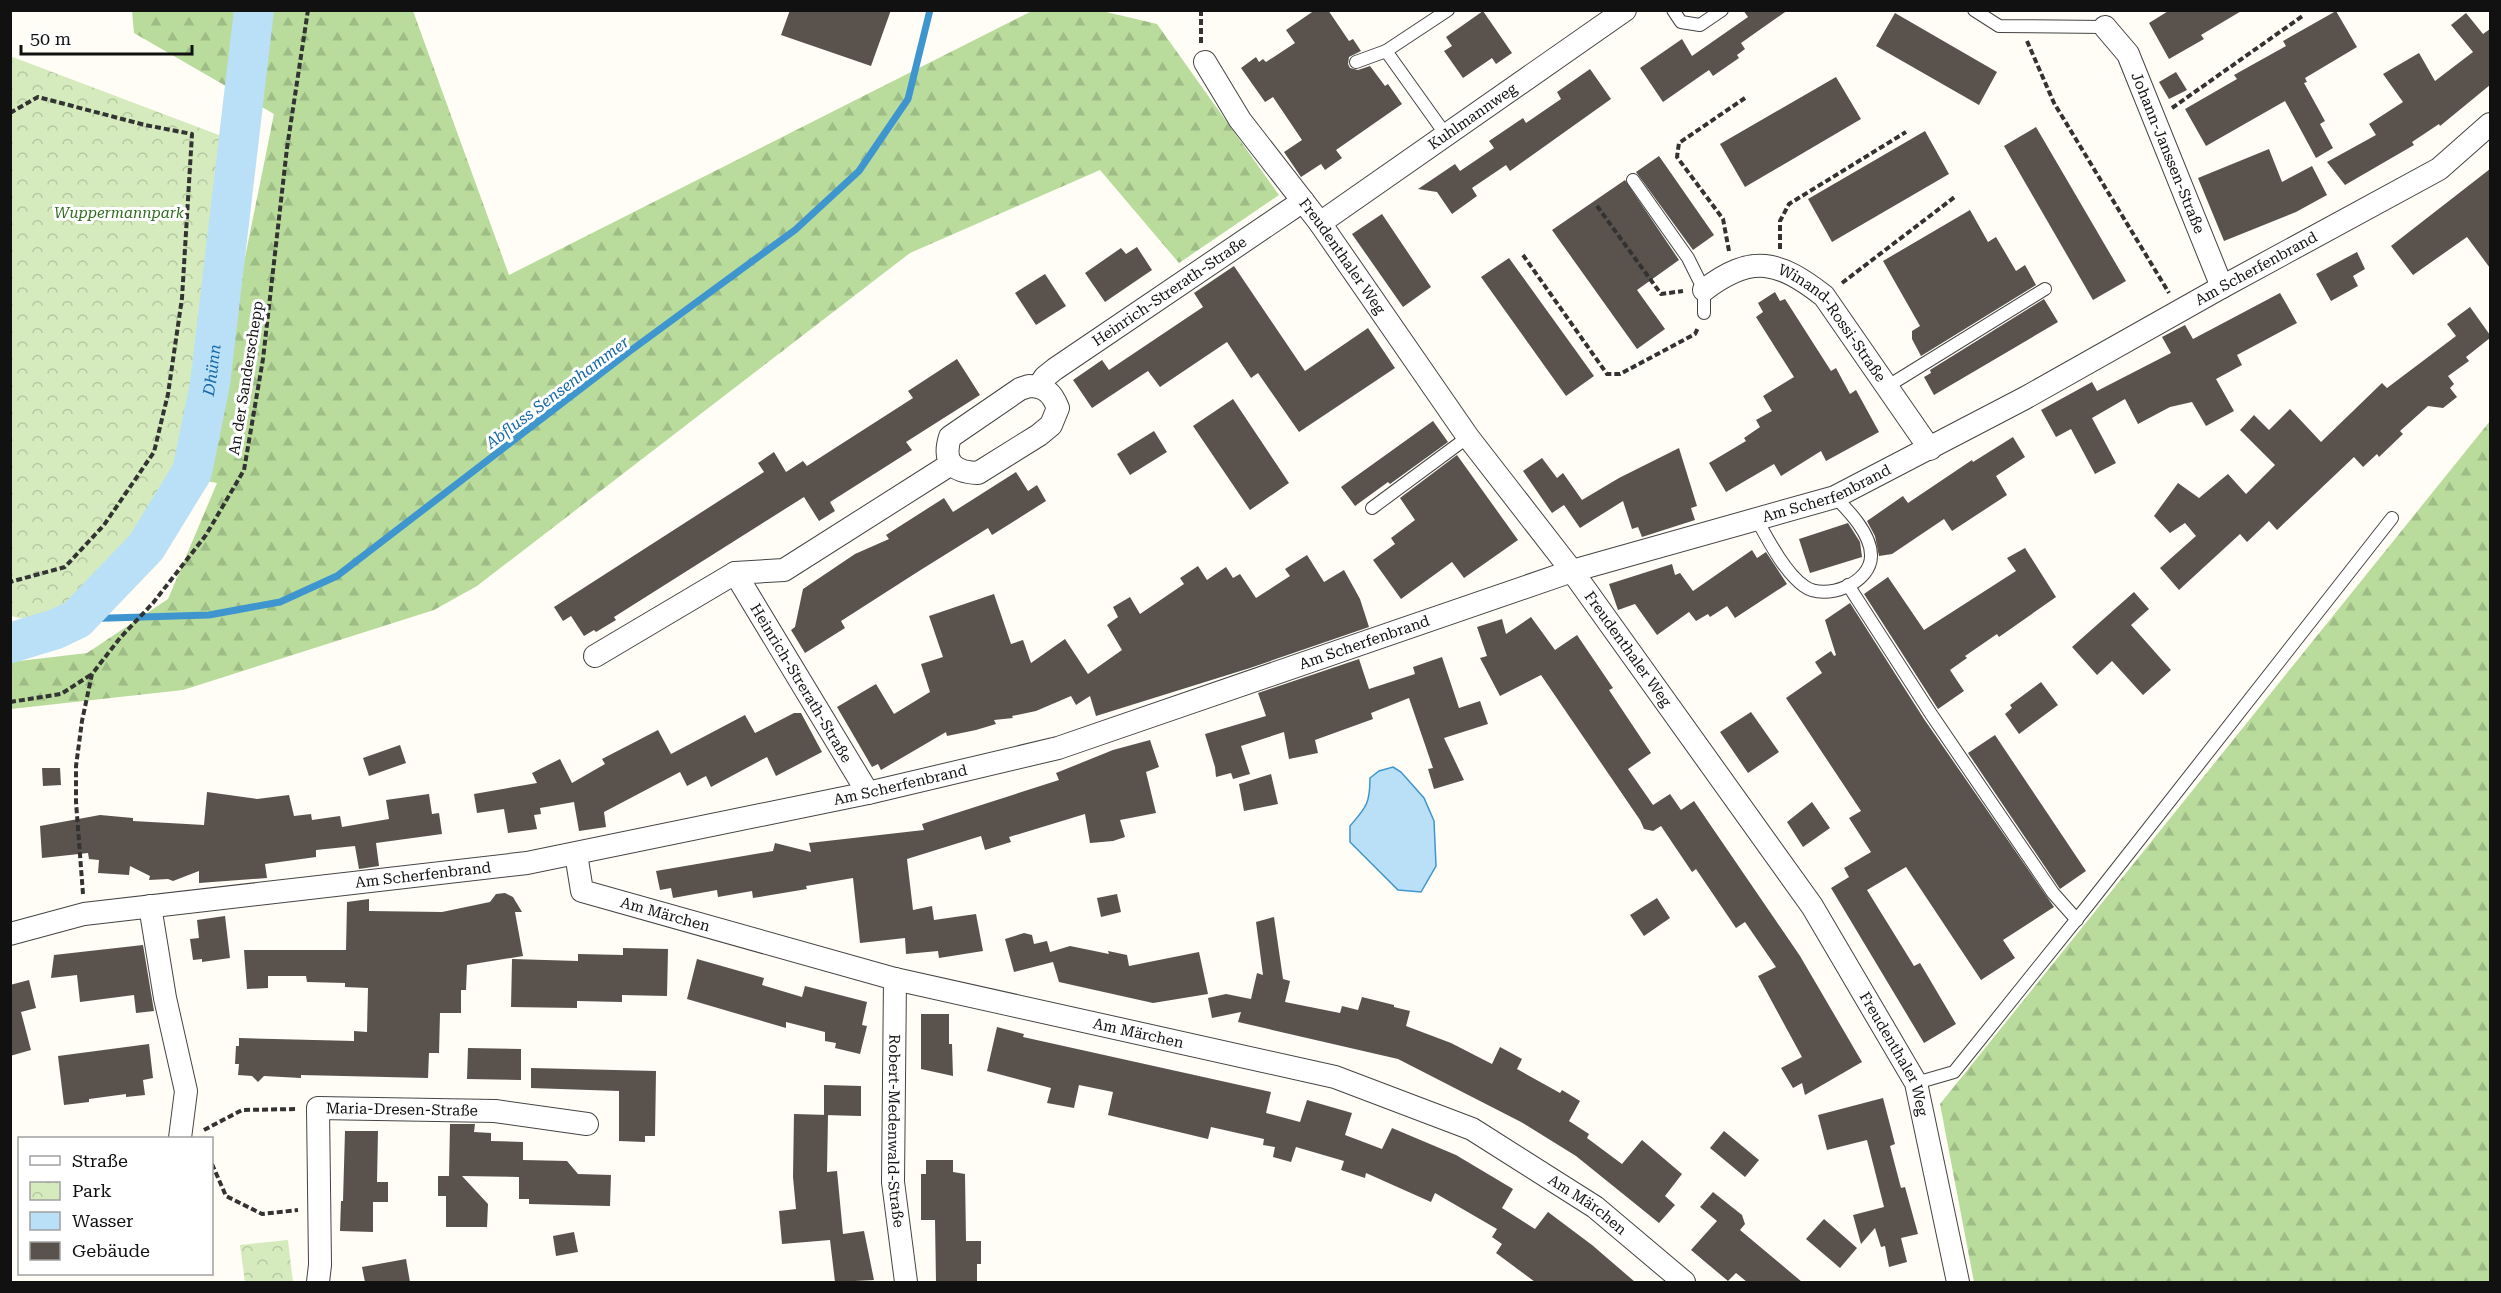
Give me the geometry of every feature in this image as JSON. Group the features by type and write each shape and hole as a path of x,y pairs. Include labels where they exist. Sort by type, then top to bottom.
{"street":[{"name":"Kuhlmannweg","path":"1320,223 1625,10"},
{"name":"Johann-Janssen-Straße","path":"2105,27 2128,54 2222,287"},
{"name":"Freudenthaler Weg","path":"1205,62 1240,120 1304,201 1468,437 1572,571 1812,906 1916,1083 1958,1282"},
{"name":"Am Scherfenbrand","path":"10,934 84,914 527,863 868,793 1058,748 1572,571 1835,497 1930,449 2439,170 2490,124"},
{"name":"Heinrich-Strerath-Straße","path":"951,464 947,447 950,437 1020,389 1039,386 1055,369 1304,201"},
{"name":"Winand-Rossi-Straße","path":"1704,290 1736,270 1762,265 1781,269 1805,281 1824,296 1930,449"},
{"path":"595,656 735,573 784,570 951,464 958,470 978,473 1051,425 1058,408 1047,390 1039,386"},
{"name":"Heinrich-Strerath-Straße","path":"735,573 868,793"},
{"name":"Am Märchen","path":"576,854 582,891 895,979 1335,1077 1472,1129 1595,1207 1684,1282"},
{"path":"150,906 165,999 186,1091 189,1136"},
{"name":"Robert-Medenwald-Straße","path":"895,979 892,1182 906,1282"},
{"name":"Maria-Dresen-Straße","path":"318,1282 320,1209 318,1108 495,1111 587,1124"}],"lane":[{"path":"1356,62 1386,51 1448,10"},
{"path":"1673,10 1681,22 1700,25 1722,10"},
{"path":"1974,10 1999,26 2105,27"},
{"path":"1386,51 1446,135"},
{"path":"1633,180 1688,258 1704,290 1704,313"},
{"path":"1888,386 2045,289"},
{"path":"1372,508 1468,437"},
{"path":"1756,518 1783,560 1803,585 1818,592 1848,585 1866,574 1872,554 1868,540 1846,507 1835,497"},
{"path":"1916,1083 1954,1072 2077,920 2392,518"},
{"path":"1848,585 1931,714 2053,893 2077,920"}],"path":[{"name":"An der Sanderschepp","path":"84,914 76,802 76,766 81,721 92,674 120,638 153,603 206,535 244,470 263,359 287,148 308,10"},
{"path":"1201,10 1200,34 1205,62"},
{"path":"2156,119 2304,15"},
{"path":"2020,27 2054,103 2179,312"},
{"path":"10,113 38,97 145,125 192,134 182,298 168,394 154,452 104,525 65,567 10,582"},
{"path":"1736,270 1729,252 1723,219 1677,157 1679,143 1745,98"},
{"path":"1781,269 1780,221 1789,204 1906,132"},
{"path":"1824,296 1956,196"},
{"path":"1597,206 1661,294 1704,290"},
{"path":"1523,255 1608,374 1620,374 1695,334 1704,313"},
{"path":"10,702 61,694 92,674"},
{"path":"189,1136 242,1110 318,1108"},
{"path":"213,1166 226,1197 262,1214 320,1209"}],"green space":[{"path":"132,11 413,11 509,275 1032,11 1102,11 1157,24 1279,195 1179,263 1100,170 910,253 477,586 434,610 183,690 11,709 11,662 87,653 168,599 217,483 200,480 274,114 134,33"},
{"name":"Wuppermannpark","path":"10,56 240,143 202,399 162,537 41,623 11,616"},
{"path":"2490,421 2490,1282 1974,1282 1940,1104"},
{"path":"288,1240 293,1282 245,1282 240,1245"}],"water":[{"path":"1393,767 1401,772 1424,798 1434,821 1436,866 1421,892 1398,890 1350,842 1350,826 1366,805 1370,778 1379,771"}],"building":[{"path":"790,10 891,10 871,66 781,35"},
{"path":"1315,10 1328,10 1349,41 1353,39 1361,51 1349,57 1350,68 1358,70 1370,66 1385,86 1388,84 1402,104 1336,150 1342,158 1325,170 1321,164 1301,177 1284,152 1302,140 1273,97 1265,102 1241,68 1256,57 1259,62 1263,59 1266,62 1295,43 1286,30"},
{"path":"1743,10 1788,10 1741,43 1745,49 1737,55 1739,58 1713,76 1709,70 1663,102 1640,68 1682,39 1692,56 1748,17"},
{"path":"2170,10 2243,10 2201,35 2204,39 2169,59 2149,23"},
{"path":"1483,11 1512,53 1496,64 1492,58 1463,78 1444,51 1452,46 1446,37"},
{"path":"2336,11 2357,47 2305,78 2307,82 2304,83 2325,121 2320,124 2333,148 2316,158 2285,101 2206,146 2185,109 2237,79 2234,75 2286,46 2283,41"},
{"path":"1895,13 1997,72 1979,105 1876,46"},
{"path":"2466,13 2483,34 2490,29 2490,85 2440,126 2439,124 2412,142 2414,145 2345,185 2327,162 2376,135 2369,124 2403,102 2383,74 2419,53 2435,81 2473,52 2451,25"},
{"path":"1590,69 1611,99 1510,171 1506,165 1472,188 1477,196 1452,214 1437,192 1418,189 1455,164 1460,171 1494,148 1489,141 1523,118 1526,123 1561,99 1557,92"},
{"path":"2176,72 2187,90 2169,99 2159,82"},
{"path":"1836,77 1861,119 1745,187 1720,144"},
{"path":"2036,127 2126,281 2093,300 2004,146"},
{"path":"1925,131 1949,174 1832,242 1808,199"},
{"path":"2269,149 2282,182 2312,166 2327,195 2296,212 2224,241 2198,178"},
{"path":"1659,156 1714,235 1693,250 1636,172"},
{"path":"2490,169 2490,268 2467,237 2413,275 2391,246"},
{"path":"1625,180 1679,260 1637,290 1665,329 1637,349 1552,230"},
{"path":"1970,210 1988,242 1996,237 2016,271 2025,265 2036,285 1921,356 1912,339 1912,331 1920,326 1883,261"},
{"path":"1382,214 1431,287 1403,307 1352,234"},
{"path":"1137,247 1152,270 1105,302 1085,273 1121,248 1126,254"},
{"path":"2357,252 2365,269 2353,276 2358,286 2331,301 2316,274"},
{"path":"1509,258 1594,376 1566,396 1481,277"},
{"path":"1234,266 1305,371 1368,328 1395,368 1299,432 1258,373 1251,378 1227,342 1160,387 1148,371 1092,408 1073,380 1102,360 1109,370 1203,307 1194,293"},
{"path":"1045,274 1066,306 1036,325 1015,293"},
{"path":"1775,292 1780,301 1785,299 1831,371 1836,368 1850,394 1856,390 1879,432 1826,461 1821,451 1781,476 1774,464 1726,492 1709,463 1746,441 1744,438 1760,427 1756,420 1772,411 1763,396 1794,377 1756,317 1763,312 1758,303"},
{"path":"2280,293 2297,323 2237,355 2242,365 2216,379 2234,411 2206,426 2192,402 2170,407 2138,424 2125,399 2092,418 2116,463 2095,474 2071,429 2056,437 2041,410 2092,382 2097,391 2171,353 2162,337 2185,325 2193,339"},
{"path":"2044,299 2058,322 1934,395 1924,377 1931,373 1930,370"},
{"path":"2470,307 2490,338 2466,357 2469,361 2448,376 2454,384 2450,388 2457,397 2443,408 2428,406 2400,431 2403,434 2379,457 2377,454 2363,467 2354,457 2277,530 2269,521 2247,542 2240,534 2179,590 2160,568 2196,536 2185,523 2170,533 2154,516 2178,483 2199,498 2228,474 2246,494 2275,465 2240,430 2254,415 2269,430 2290,409 2321,442 2382,383 2387,388 2456,336 2447,324"},
{"path":"957,359 980,395 906,442 912,450 830,502 835,511 819,521 804,497 614,617 616,620 584,636 571,616 563,621 554,607 764,472 758,463 774,452 786,472 803,461 807,466 913,398 908,391"},
{"path":"1233,399 1289,483 1250,510 1193,426"},
{"path":"1433,421 1448,442 1355,506 1341,487"},
{"path":"1154,431 1167,452 1130,475 1117,454"},
{"path":"2013,437 2025,457 1996,476 2007,495 1952,531 1944,519 1892,554 1879,556 1875,536 1867,521 1903,496 1908,503 1972,460 1973,462"},
{"path":"1679,448 1697,506 1691,508 1695,520 1642,537 1638,527 1632,529 1623,501 1580,528 1564,505 1552,513 1523,471 1542,458 1557,478 1563,473 1582,500 1619,478"},
{"path":"1457,455 1518,540 1464,578 1452,562 1401,599 1373,560 1395,544 1391,538 1415,520 1400,498"},
{"path":"1016,472 1028,491 1037,485 1046,501 992,535 988,528 919,571 841,621 845,628 805,653 791,630 795,627 803,589 855,554 889,539 886,535 944,498 953,512"},
{"path":"1848,523 1860,542 1862,557 1810,573 1799,539"},
{"path":"2025,548 2056,597 1999,637 1997,634 1965,656 1967,658 1950,670 1964,691 1938,709 1864,594 1888,577 1924,630 2016,571 2007,558"},
{"path":"1752,550 1757,558 1766,552 1787,584 1735,618 1727,606 1710,617 1708,614 1696,621 1689,612 1657,635 1635,604 1618,610 1609,584 1672,564 1675,575 1680,573 1693,591"},
{"path":"1307,555 1324,582 1344,570 1360,599 1369,627 1250,668 1096,716 1090,696 1076,705 1071,696 1036,711 1012,716 1013,718 994,720 996,724 976,730 947,736 946,732 881,770 878,764 872,767 837,707 876,684 894,714 930,692 921,664 943,657 929,616 994,594 1011,644 1023,640 1031,663 1065,639 1088,674 1122,650 1107,625 1118,617 1113,607 1130,597 1140,614 1184,584 1180,578 1198,566 1207,580 1226,567 1233,578 1240,574 1256,598 1290,576 1285,569"},
{"path":"2134,592 2149,609 2131,625 2171,670 2143,695 2112,661 2097,675 2072,647"},
{"path":"1850,603 1924,719 2054,907 2003,940 2015,958 1981,980 1906,867 1867,890 1914,966 1920,963 1956,1024 1924,1043 1831,888 1849,877 1844,868 1871,852 1849,818 1861,811 1786,698 1822,673 1815,662 1831,651 1834,656 1836,655 1825,620"},
{"path":"1531,617 1555,650 1577,635 1613,688 1609,690 1651,753 1628,769 1653,805 1670,794 1681,810 1694,801 1800,956 1862,1062 1805,1095 1802,1083 1793,1088 1781,1068 1802,1057 1758,976 1776,967 1745,922 1736,928 1696,869 1692,872 1661,826 1653,831 1644,829 1541,675 1500,696 1480,658 1487,656 1477,627 1502,619 1506,634"},
{"path":"1442,657 1459,708 1480,701 1488,724 1444,738 1464,780 1434,789 1428,769 1433,768 1409,698 1371,713 1373,719 1315,740 1318,753 1289,759 1284,732 1241,746 1250,774 1233,779 1231,773 1216,777 1205,734 1266,716 1258,693 1359,659 1369,689 1415,674 1413,667"},
{"path":"2041,682 2058,705 2019,734 2005,714 2012,708 2010,705"},
{"path":"1751,712 1779,752 1748,773 1720,732"},
{"path":"794,713 801,713 822,752 776,776 767,757 711,787 706,776 687,786 680,772 604,812 606,827 579,831 574,802 540,808 541,814 534,815 537,829 508,833 504,809 477,813 474,794 537,783 532,773 560,759 572,783 605,764 602,759 658,730 671,754 745,715 755,733"},
{"path":"1995,735 2086,871 2060,889 1968,753"},
{"path":"1150,740 1159,767 1146,772 1156,813 1120,820 1125,837 1113,841 1090,843 1085,814 1009,837 1011,842 985,850 981,836 907,859 913,910 932,906 934,920 976,914 983,951 939,958 938,951 906,954 905,938 860,943 853,878 753,898 752,891 718,897 717,890 673,898 671,888 660,890 656,871 773,851 775,843 811,852 809,843 924,830 922,824 1059,780 1056,773 1113,750"},
{"path":"400,745 406,763 369,776 363,758"},
{"path":"42,768 60,768 61,785 43,786"},
{"path":"1271,774 1278,804 1244,811 1239,784"},
{"path":"207,792 257,799 289,795 294,816 311,814 312,820 340,816 342,827 389,819 386,800 429,794 432,814 439,813 442,834 376,843 379,866 359,869 355,846 316,850 316,857 265,864 267,878 199,883 199,871 173,881 149,880 150,876 130,866 129,875 98,873 99,860 89,859 88,853 42,858 40,826 100,815 133,818 133,821 204,825"},
{"path":"1812,802 1830,828 1803,847 1787,822"},
{"path":"505,893 513,897 522,912 515,912 523,956 467,965 466,990 461,990 461,1013 440,1013 439,1053 429,1053 428,1078 301,1075 301,1078 264,1076 258,1082 252,1076 238,1075 239,1064 235,1064 239,1038 354,1041 354,1031 367,1032 368,988 345,987 345,983 307,982 306,976 268,976 268,988 247,989 244,950 346,950 347,902 369,899 369,911 442,912 490,902 496,894"},
{"path":"1117,894 1121,912 1101,917 1097,898"},
{"path":"1657,898 1670,918 1644,936 1630,915"},
{"path":"225,916 230,958 202,962 202,959 193,960 190,939 199,938 197,920"},
{"path":"1274,917 1283,979 1290,981 1285,1002 1340,1013 1342,1006 1358,1010 1362,997 1410,1011 1406,1026 1451,1043 1492,1064 1500,1047 1522,1059 1517,1069 1560,1093 1562,1090 1580,1101 1569,1121 1589,1134 1587,1138 1622,1164 1642,1140 1682,1174 1665,1196 1675,1205 1659,1223 1576,1156 1521,1122 1398,1059 1238,1022 1241,1012 1212,1018 1208,998 1226,994 1251,999 1257,973 1263,975 1256,922"},
{"path":"1024,933 1032,935 1034,944 1047,941 1050,952 1070,946 1109,954 1108,951 1127,955 1129,966 1199,952 1208,994 1153,1003 1059,982 1053,962 1014,972 1005,939"},
{"path":"143,945 154,1011 136,1013 134,995 80,1002 77,975 51,978 54,955"},
{"path":"623,948 668,949 667,996 622,995 622,1002 577,1001 577,1008 511,1007 512,959 578,961 578,954 623,955"},
{"path":"697,959 764,978 762,985 802,997 805,986 867,1002 862,1025 867,1026 860,1054 835,1048 836,1043 825,1041 825,1032 786,1022 786,1028 687,999"},
{"path":"29,980 36,1008 21,1012 31,1050 10,1056 10,985"},
{"path":"921,1014 949,1014 949,1044 952,1044 953,1076 921,1069"},
{"path":"997,1027 1024,1034 1023,1037 1271,1092 1266,1113 1300,1122 1307,1100 1352,1113 1345,1135 1382,1149 1392,1128 1456,1155 1513,1189 1502,1208 1535,1229 1548,1212 1592,1245 1635,1282 1535,1282 1496,1253 1502,1244 1492,1237 1497,1229 1435,1193 1431,1202 1366,1173 1365,1178 1341,1170 1344,1161 1296,1147 1291,1162 1273,1157 1275,1147 1263,1145 1264,1139 1211,1127 1208,1139 1108,1115 1113,1092 1079,1085 1074,1108 1047,1103 1051,1088 987,1071"},
{"path":"149,1044 153,1078 143,1080 145,1095 126,1097 126,1094 64,1105 58,1056"},
{"path":"468,1048 521,1049 521,1080 467,1079"},
{"path":"531,1068 656,1071 655,1136 645,1136 645,1142 619,1141 619,1091 531,1088"},
{"path":"824,1085 861,1086 861,1116 824,1115"},
{"path":"1883,1098 1895,1144 1890,1146 1901,1188 1905,1187 1918,1234 1901,1238 1907,1262 1889,1267 1885,1246 1881,1247 1875,1228 1861,1244 1853,1215 1884,1207 1867,1140 1827,1150 1818,1115"},
{"path":"794,1114 828,1115 827,1172 837,1171 843,1234 864,1231 874,1280 835,1282 830,1240 782,1244 779,1211 796,1209 793,1177"},
{"path":"450,1124 475,1124 474,1132 491,1133 491,1141 523,1142 523,1160 567,1161 578,1174 611,1175 610,1206 529,1204 529,1199 519,1199 519,1177 462,1176 488,1204 487,1227 446,1227 446,1196 438,1196 438,1176 449,1176"},
{"path":"345,1131 378,1131 377,1182 388,1182 388,1202 373,1202 373,1232 340,1231"},
{"path":"1724,1131 1759,1160 1745,1177 1710,1148"},
{"path":"926,1160 953,1160 953,1172 965,1174 966,1241 981,1241 981,1264 977,1264 977,1282 936,1282 935,1220 921,1220 921,1174 926,1174"},
{"path":"1713,1192 1742,1215 1745,1224 1740,1230 1802,1282 1747,1282 1736,1273 1728,1281 1691,1250 1717,1221 1700,1207"},
{"path":"1824,1219 1857,1248 1840,1268 1806,1239"},
{"path":"574,1232 578,1252 556,1256 553,1236"},
{"path":"406,1259 410,1282 365,1282 362,1267"}],"waterway":[{"name":"Dhünn","path":"10,643 56,629 77,619 146,547 192,472 210,384 254,10"},
{"name":"Abfluss Sensenhammer","path":"77,619 209,615 280,602 337,576 630,351 795,230 859,171 908,99 930,10"}]}
